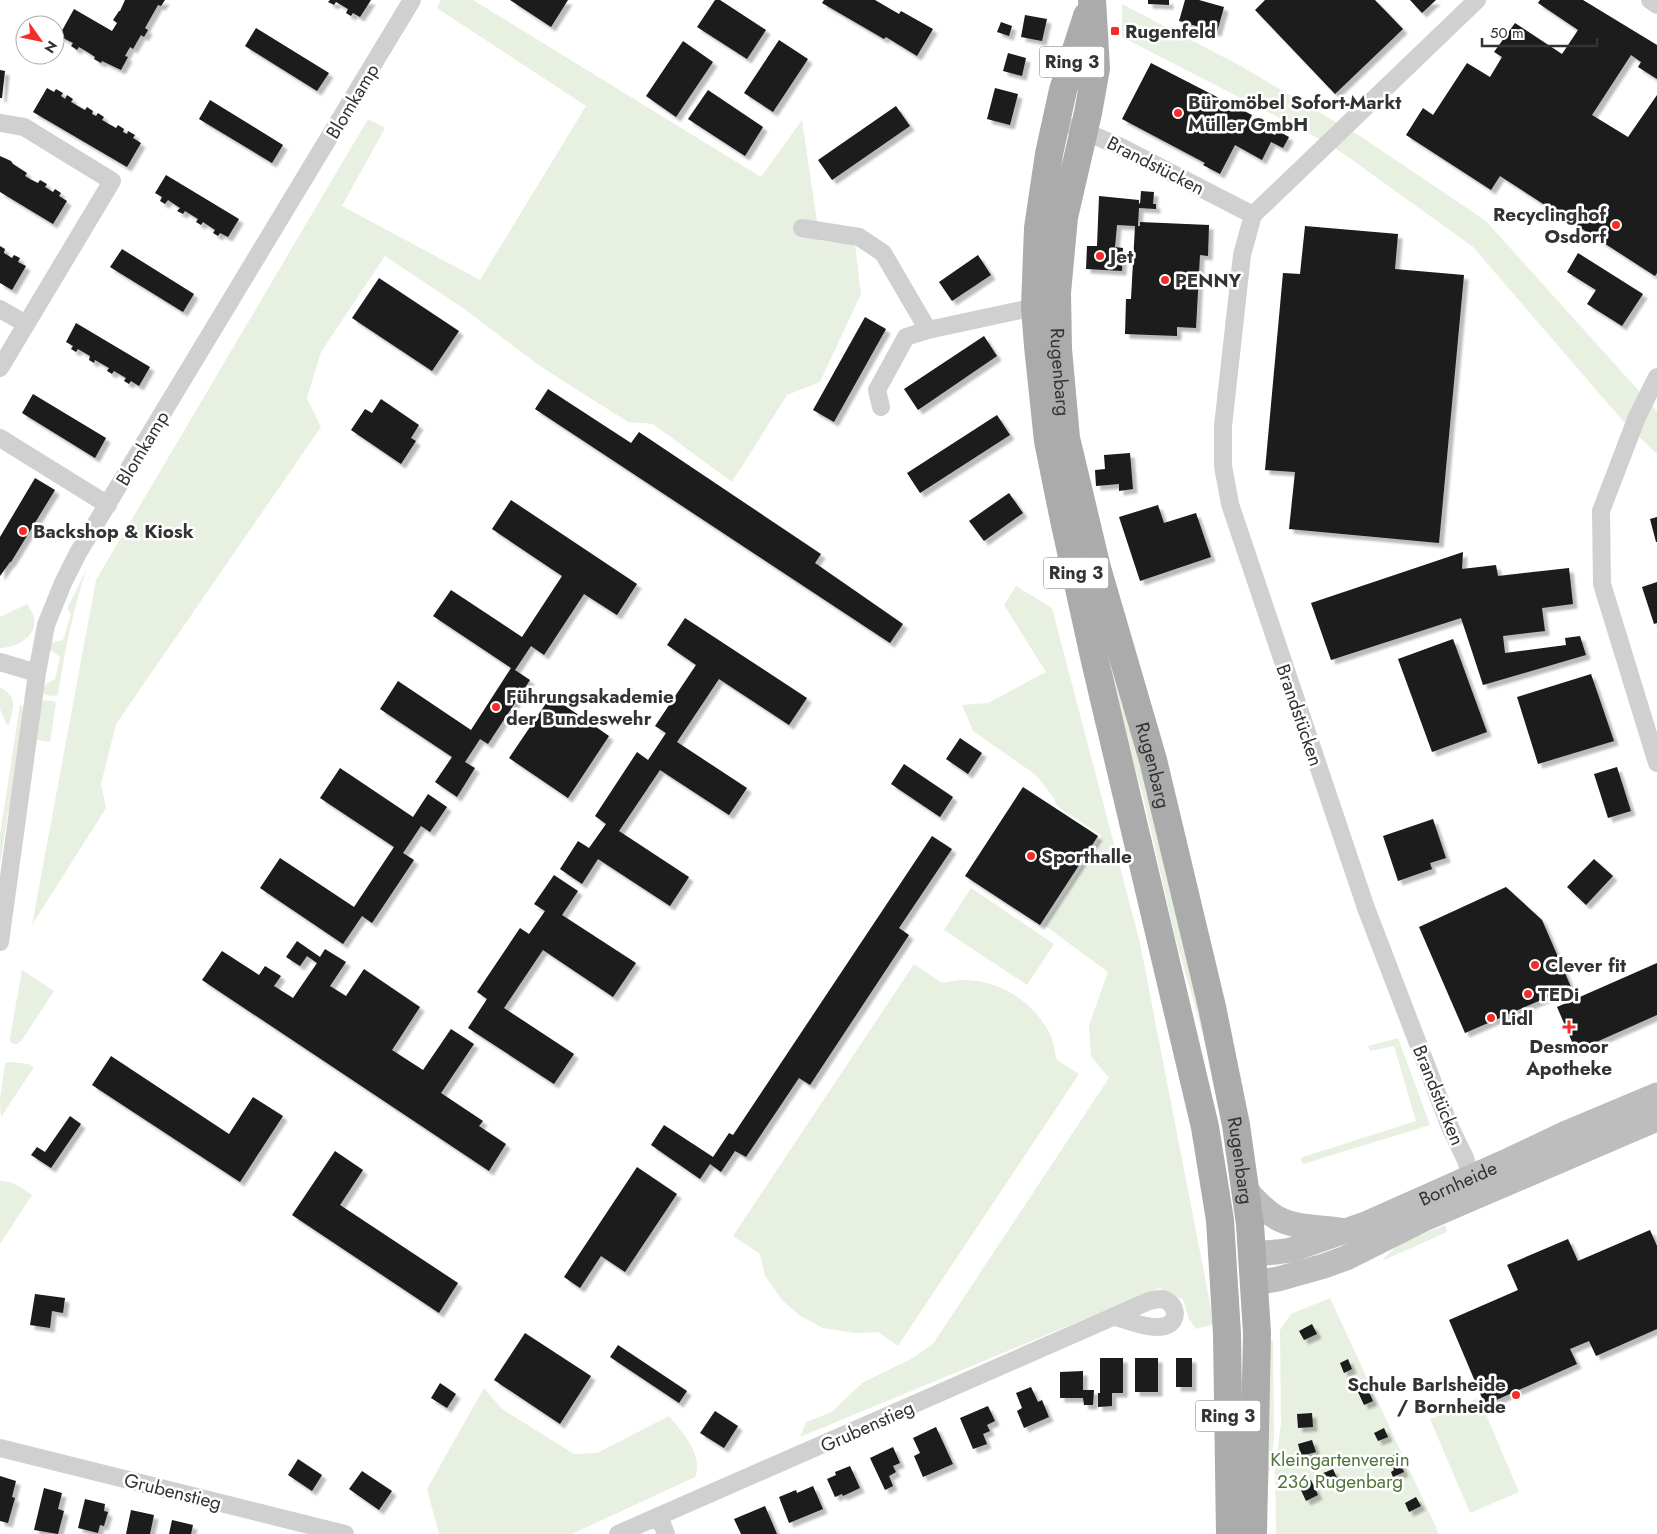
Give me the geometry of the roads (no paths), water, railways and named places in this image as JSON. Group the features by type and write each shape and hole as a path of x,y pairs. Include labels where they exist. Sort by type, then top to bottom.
{"main road":[{"name":"Rugenbarg","path":"1092,1 1062,90 1049,154 1038,228 1035,307 1048,441 1095,661 1205,1127 1220,1220 1226,1297 1230,1534"},
{"name":"Rugenbarg","path":"1092,1 1096,68 1064,216 1057,293 1058,349 1066,438 1097,568 1153,760 1210,997 1236,1125 1245,1189 1248,1269 1257,1333 1253,1534"},
{"path":"1220,1220 1227,1242 1248,1269 1226,1297"}],"street":[{"name":"Blomkamp","path":"0,942 37,673 46,625 63,583 78,553 412,0"},
{"path":"1253,215 1476,0"},
{"path":"1650,0 1657,4"},
{"name":"Brandstücken","path":"1056,122 1084,130 1121,147 1253,215 1242,255 1223,426 1223,466 1230,504 1366,908 1474,1187"},
{"path":"0,123 24,127 112,181 0,368"},
{"path":"802,228 859,237 883,253 928,330"},
{"name":"Rugenbarg","path":"881,407 877,390 906,337 928,330 1035,307"},
{"path":"0,309 26,324"},
{"path":"1657,377 1637,417 1601,511 1602,584 1657,763"},
{"path":"0,438 108,505"},
{"path":"0,662 37,673"},
{"name":"Bornheide","path":"1248,1269 1278,1279 1339,1261 1424,1219 1564,1134 1657,1095"},
{"name":"Bornheide","path":"1248,1269 1277,1252 1291,1250 1474,1187 1657,1119"},
{"path":"1245,1189 1261,1206 1277,1218 1297,1224 1345,1231"},
{"name":"Grubenstieg","path":"618,1534 1116,1317"},
{"name":"Grubenstieg","path":"0,1448 345,1534"},
{"path":"659,1516 666,1534"}],"place":[{"name":"Rugenfeld","path":"1115,31"},
{"name":"Büromöbel Sofort-Markt Müller GmbH","path":"1178,113"},
{"name":"Recyclinghof Osdorf","path":"1616,225"},
{"name":"Jet","path":"1100,256"},
{"name":"PENNY","path":"1165,280"},
{"name":"Backshop & Kiosk","path":"23,531"},
{"name":"Führungsakademie der Bundeswehr","path":"496,707"},
{"name":"Sporthalle","path":"1031,856"},
{"name":"Clever fit","path":"1535,965"},
{"name":"TEDi","path":"1528,994"},
{"name":"Lidl","path":"1491,1018"},
{"name":"Desmoor Apotheke","path":"1569,1027"},
{"name":"Schule Barlsheide / Bornheide","path":"1516,1395"}],"park label":[{"name":"Kleingartenverein 236 Rugenbarg","path":"1340,1470"}]}
